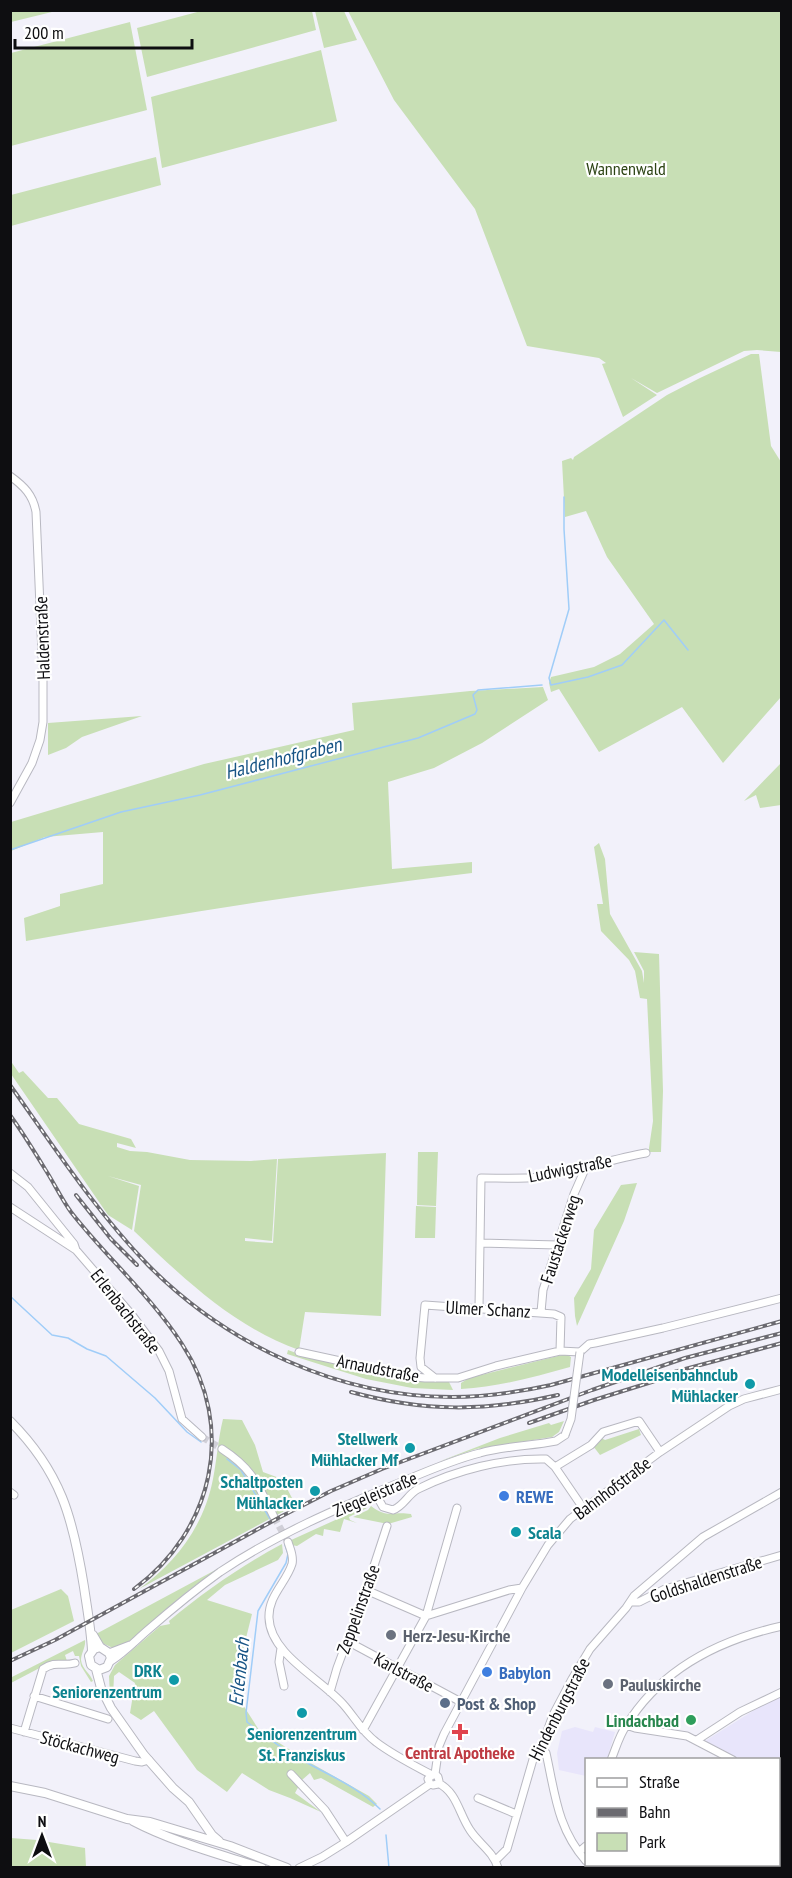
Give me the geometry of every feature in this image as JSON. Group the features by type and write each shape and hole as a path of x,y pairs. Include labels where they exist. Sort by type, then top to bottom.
{"main road":[{"path":"10,1421 40,1456 66,1504 78,1551 91,1632 96,1649 110,1657 100,1669"},
{"path":"96,1649 89,1656 89,1663 100,1669 106,1698 111,1708 149,1760 199,1814 212,1835 230,1846"},
{"path":"10,1786 45,1793 127,1819 191,1845 262,1868"},
{"path":"191,1845 199,1814"},
{"path":"127,1819 150,1822 230,1846 287,1868"}],"street":[{"name":"Haldenstraße","path":"10,476 29,493 36,512 44,701 40,740 32,763 10,803"},
{"name":"Ludwigstraße","path":"479,1308 481,1178 540,1177 585,1169 623,1157 646,1153"},
{"name":"Faustackerweg","path":"541,1312 543,1290 574,1194 585,1169"},
{"path":"10,1173 34,1193 74,1244 76,1250"},
{"path":"10,1207 76,1250"},
{"path":"480,1243 558,1245"},
{"name":"Erlenbachstraße","path":"76,1250 132,1315 159,1351 169,1371 182,1419 202,1437"},
{"path":"561,1351 580,1352 589,1344 674,1326 782,1298"},
{"name":"Ulmer Schanz","path":"435,1378 421,1367 425,1305 554,1314 561,1317 561,1351"},
{"name":"Arnaudstraße","path":"299,1352 414,1377 458,1378 561,1351"},
{"name":"Ziegeleistraße","path":"110,1657 125,1652 192,1593 243,1558 311,1522 375,1493 477,1454 514,1446 549,1443 562,1438 571,1419 580,1352"},
{"name":"Bahnhofstraße","path":"434,1786 439,1778 433,1775 439,1746 522,1588 552,1540 583,1508 660,1452 729,1406 744,1399 782,1389"},
{"path":"555,1467 591,1444 603,1432 639,1421 660,1452"},
{"path":"222,1449 239,1460 251,1473 273,1517"},
{"path":"375,1493 383,1507 393,1510 417,1490 478,1466 542,1458 555,1467 583,1508"},
{"name":"Hindenburgstraße","path":"497,1864 507,1849 534,1756 542,1748 553,1715 590,1649 634,1596 657,1574 703,1537 782,1492"},
{"path":"363,1730 426,1616 457,1508"},
{"name":"Zeppelinstraße","path":"330,1692 387,1526"},
{"path":"288,1542 292,1565 274,1596 269,1613 270,1628 281,1648 342,1703 374,1741 433,1775"},
{"name":"Goldshaldenstraße","path":"631,1602 639,1602 665,1589 782,1555"},
{"path":"366,1590 426,1616 522,1588"},
{"path":"612,1758 626,1725 640,1704 653,1689 680,1667 718,1647 782,1626"},
{"name":"Karlstraße","path":"347,1641 461,1702"},
{"path":"281,1648 279,1662 284,1686"},
{"path":"24,1732 43,1669 51,1664 75,1663"},
{"path":"696,1740 740,1712 782,1692"},
{"path":"34,1696 108,1719"},
{"path":"626,1725 687,1736 729,1758"},
{"name":"Stöckachweg","path":"10,1728 135,1761 149,1760"},
{"path":"542,1748 547,1756 560,1816 568,1836 585,1860"},
{"path":"291,1774 325,1810 346,1842"},
{"path":"299,1868 315,1864 372,1822 434,1786 451,1793 469,1829 497,1864"},
{"path":"478,1798 516,1814"},
{"path":"579,1852 585,1847"}],"shaded area":[{"path":"781,1696 781,1776 780,1758 738,1758 705,1741"},
{"path":"575,1727 593,1732 595,1727 615,1732 607,1758 585,1758 585,1776 559,1770 557,1753 562,1731"}],"green space":[{"path":"11,10 56,10 56,11 11,22"},
{"path":"201,11 312,11 316,30 147,77 137,28"},
{"path":"315,11 344,11 357,40 324,48"},
{"name":"Wannenwald","path":"348,11 781,11 781,352 744,351 657,393 631,378 657,395 623,417 602,364 606,363 599,358 527,346 475,209 394,100"},
{"path":"130,22 147,110 11,146 11,53"},
{"path":"321,50 337,121 162,168 151,97"},
{"path":"156,157 161,185 11,226 11,195"},
{"path":"751,354 759,354 771,446 781,462 781,697 723,763 682,707 599,752 559,689 551,692 549,683 551,677 594,667 620,654 654,624 607,557 586,511 565,517 562,461 571,458 573,460 574,457 667,395"},
{"path":"543,687 548,700 482,743 434,768 388,782 392,869 472,862 472,873 248,904 26,941 24,918 60,906 60,894 103,884 103,832 45,837 11,851 11,822 204,764 354,730 352,703 470,691"},
{"path":"142,716 82,737 66,748 48,755 48,723"},
{"path":"781,763 781,805 760,808 756,795 744,801"},
{"path":"599,843 605,859 610,914 642,971 644,983 644,971 634,952 659,954 663,1091 661,1152 649,1152 653,1121 647,999 640,998 635,971 629,960 601,931 597,904 603,904 594,847"},
{"path":"10,1060 19,1073 23,1071 48,1098 57,1098 79,1124 131,1139 136,1148 117,1143 117,1147 190,1160 277,1159 272,1241 245,1238 245,1241 273,1243 278,1159 386,1153 381,1316 305,1312 299,1350 275,1340 231,1315 210,1300 134,1231 141,1185 108,1176 139,1186 132,1230 108,1215 11,1074"},
{"path":"418,1152 438,1152 436,1206 417,1205"},
{"path":"637,1183 624,1221 577,1326 574,1298 591,1269 594,1230 621,1185"},
{"path":"416,1206 436,1207 435,1238 415,1238"},
{"path":"288,1350 449,1382 453,1390 412,1388 366,1379 287,1354"},
{"path":"566,1354 571,1357 570,1367 503,1384 461,1389 461,1383 469,1378"},
{"path":"223,1419 242,1420 255,1445 263,1472 282,1479 292,1498 286,1501 290,1508 139,1589 177,1554 196,1527 209,1496"},
{"path":"564,1421 559,1432 552,1437 476,1449 438,1462 500,1438 549,1423 551,1425"},
{"path":"639,1429 641,1435 600,1455 593,1446 601,1438 605,1440"},
{"path":"371,1506 382,1512 411,1514 412,1517 388,1524 353,1517 368,1510"},
{"path":"364,1507 367,1508 349,1517 357,1523 344,1519 340,1532 324,1529 323,1536 316,1534 297,1546 291,1545 289,1541"},
{"path":"282,1544 283,1553 278,1560 225,1585 207,1600 252,1614 242,1654 238,1697 259,1730 369,1796 377,1804 373,1807 321,1778 314,1780 310,1773 302,1780 295,1793 321,1812 269,1790 242,1773 227,1792 197,1770 154,1711 141,1720 130,1713 135,1683 119,1672 114,1676 112,1699 110,1696 109,1676 115,1665 160,1626 170,1624 169,1621 210,1589"},
{"path":"221,1567 189,1590 127,1643 113,1648 100,1642 96,1634"},
{"path":"61,1589 68,1596 74,1621 11,1653 11,1610"},
{"path":"85,1640 81,1660 93,1681 91,1682 81,1666 79,1656 75,1656 73,1651 65,1655 67,1661 51,1662 11,1683 10,1678"},
{"path":"11,1838 85,1848 86,1867 11,1867"}],"waterway":[{"path":"564,497 569,609 549,678 551,685 588,677 622,665 664,620 688,650"},
{"name":"Haldenhofgraben","path":"10,850 121,812 200,795 418,738 475,714 477,710 473,695 478,690 542,685"},
{"name":"Erlenbach","path":"10,1296 52,1335 68,1338 87,1349 106,1356 155,1398 187,1432 201,1442"},
{"name":"Erlenbach","path":"227,1459 241,1470 270,1519"},
{"name":"Erlenbach","path":"285,1545 288,1554 286,1563 258,1611 246,1713 247,1722 290,1753 361,1793 380,1809"},
{"name":"Erlenbach","path":"386,1835 389,1868"}],"tunnel":[{"path":"202,1437 222,1449"},
{"path":"274,1517 288,1542"}],"railway":[{"path":"10,1085 110,1222 148,1265 179,1294 249,1342 287,1361 327,1376 368,1388 410,1395 452,1397 502,1394 551,1385 782,1321"},
{"path":"10,1115 71,1212 170,1326 199,1376 209,1410 212,1443 208,1476 198,1508 183,1538 161,1565 134,1589"},
{"path":"76,1195 111,1239 137,1265"},
{"path":"10,1661 55,1640 282,1516 382,1469 592,1390 685,1358 782,1333"},
{"path":"663,1375 782,1343"},
{"path":"529,1423 671,1376"},
{"path":"351,1392 404,1403 454,1407 505,1405 558,1395"}],"place":[{"name":"Modelleisenbahnclub Mühlacker","path":"750,1384"},
{"name":"Stellwerk Mühlacker Mf","path":"410,1448"},
{"name":"Schaltposten Mühlacker","path":"315,1491"},
{"name":"REWE","path":"504,1496"},
{"name":"Scala","path":"516,1532"},
{"name":"Herz-Jesu-Kirche","path":"391,1635"},
{"name":"Babylon","path":"487,1672"},
{"name":"DRK Seniorenzentrum","path":"174,1680"},
{"name":"Pauluskirche","path":"608,1684"},
{"name":"Post & Shop","path":"445,1703"},
{"name":"Seniorenzentrum St. Franziskus","path":"302,1713"},
{"name":"Lindachbad","path":"691,1720"},
{"name":"Central Apotheke","path":"460,1732"}]}
